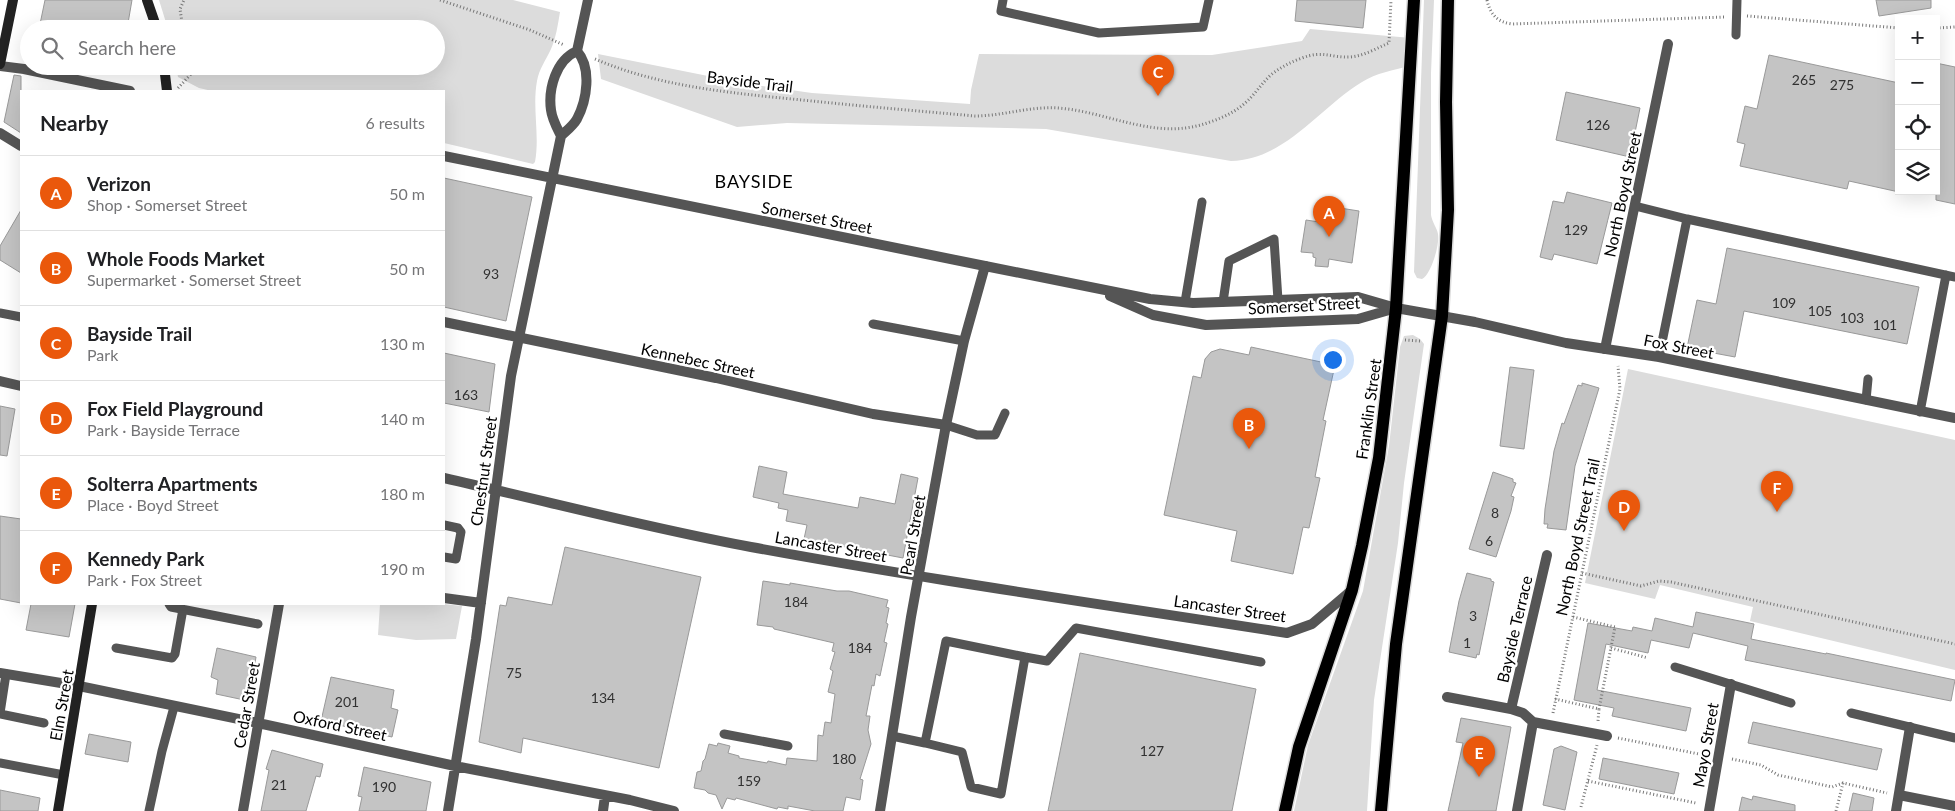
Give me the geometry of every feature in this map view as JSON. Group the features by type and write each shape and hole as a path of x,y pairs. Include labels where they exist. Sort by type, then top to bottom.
{"main road":[{"path":"0,65 13,0"},
{"path":"147,0 155,20"},
{"name":"Franklin Street","path":"1285,811 1299,747 1352,590 1378,458 1396,308 1414,0"},
{"path":"1381,811 1396,644 1442,316 1448,210 1446,102 1448,0"},
{"path":"165,75 167,90"},
{"name":"Elm Street","path":"58,811 92,605"}],"street":[{"path":"577,51 570,54 561,63 553,84 551,110 561,136 578,118 584,95 585,66 577,51 586,0"},
{"name":"North Boyd Street","path":"1605,349 1668,44"},
{"path":"0,65 20,68"},
{"path":"53,75 125,90"},
{"path":"0,133 20,145"},
{"name":"Chestnut Street","path":"448,811 481,604 511,376 561,136"},
{"name":"Somerset Street","path":"445,156 1150,299 1185,302 1223,302 1358,296 1396,308"},
{"name":"Pearl Street","path":"880,811 911,617 920,577 946,425 964,342 985,266"},
{"name":"Somerset Street","path":"1095,289 1153,315 1206,325 1358,320 1396,308"},
{"name":"Fox Street","path":"1396,308 1566,343 1659,356 1955,418"},
{"name":"Kennebec Street","path":"445,322 519,339 716,378 873,414 946,425"},
{"path":"0,381 20,386"},
{"name":"Lancaster Street","path":"445,478 739,545 920,577 1287,634 1312,624 1352,590"},
{"name":"Bayside Terrace","path":"1511,709 1547,555"},
{"path":"445,598 481,604"},
{"name":"Cedar Street","path":"243,811 278,605"},
{"name":"Oxford Street","path":"3,674 80,686 673,811"},
{"name":"Mayo Street","path":"1709,811 1731,684"},
{"name":"Bayside Terrace","path":"1447,697 1511,709 1523,713 1533,722 1607,736"},
{"path":"1517,811 1533,722"},
{"path":"1896,811 1910,727"},
{"path":"1899,795 1955,806"},
{"path":"602,811 605,796"}],"lane":[{"path":"1003,0 1001,11 1099,33 1204,27 1209,0"},
{"path":"1736,35 1737,0"},
{"path":"1185,302 1202,202"},
{"path":"1635,206 1951,276 1920,412"},
{"path":"1659,356 1687,219"},
{"path":"1223,302 1228,261 1274,239 1278,300"},
{"path":"0,313 20,317"},
{"path":"873,324 964,342"},
{"path":"1866,400 1868,379"},
{"path":"946,425 977,435 995,435 1005,413"},
{"path":"445,525 458,528 461,532 456,560 445,557"},
{"path":"170,605 171,607 258,624"},
{"path":"116,648 172,658 175,654 182,609"},
{"path":"925,744 946,641 1047,661 1076,628 1261,662"},
{"path":"892,736 962,752 971,787 1001,794 1025,657"},
{"path":"1675,668 1791,703"},
{"path":"3,674 0,713 44,723"},
{"path":"149,811 162,750 174,707"},
{"path":"1851,713 1955,738"},
{"path":"724,734 788,746"},
{"path":"0,763 64,775"}],"path":[{"path":"182,20 180,9 184,0"},
{"name":"Bayside Trail","path":"440,0 530,30 617,68 648,78 725,92 975,116 1004,114 1038,108 1058,108 1138,126 1174,129 1201,125 1231,114 1247,102 1270,75 1290,63 1305,57 1325,54 1351,57 1390,43 1391,0"},
{"path":"1487,0 1490,11 1495,18 1512,24 1759,16 1895,28"},
{"path":"1940,28 1955,27"},
{"path":"176,90 190,75"},
{"path":"1402,340 1420,341"},
{"name":"North Boyd Street Trail","path":"1553,713 1620,389 1618,366"},
{"path":"1582,573 1641,586 1652,582 1671,582 1955,644"},
{"path":"1573,617 1615,627 1597,719 1607,736 1704,756"},
{"path":"1611,648 1648,658"},
{"path":"1555,700 1599,710"},
{"path":"1581,807 1596,745 1607,736"},
{"path":"1732,759 1761,765 1778,774 1792,778 1832,787 1843,783 1887,793"},
{"path":"1588,781 1696,803"},
{"path":"1836,811 1843,783"}],"shaded area":[{"path":"159,0 513,0 560,12 557,31 551,49 537,81 535,101 537,142 535,162 533,164 445,143 445,90 208,90 199,88 178,77 178,75 445,75 445,20 165,20"},
{"path":"1424,0 1434,0 1431,73 1431,215 1438,239 1432,266 1422,279 1417,278 1414,272"},
{"path":"1310,29 1411,38 1409,66 1379,74 1362,82 1301,131 1268,152 1250,158 1231,161 1046,129 787,123 737,127 601,79 598,54 748,84 812,93 970,104 979,54 1212,55 1302,41"},
{"path":"1413,335 1424,344 1404,483 1398,543 1374,700 1367,811 1294,811 1308,745 1363,591 1389,446 1400,347 1404,336"},
{"path":"1628,369 1955,440 1955,670 1750,621 1753,607 1660,585 1655,599 1585,583"},
{"path":"445,604 462,606 456,639 416,640 378,635 380,605"}],"building":[{"path":"45,0 132,0 129,20 41,20"},
{"path":"1297,0 1366,0 1363,28 1295,21"},
{"path":"1876,0 1931,0 1931,8 1879,16"},
{"path":"1769,55 1895,82 1895,191 1849,181 1847,189 1740,166 1745,144 1737,142 1745,106 1757,109"},
{"path":"1940,64 1955,67 1955,204 1936,200 1936,195 1940,195"},
{"path":"14,75 21,76 20,132 4,122"},
{"path":"1566,92 1640,108 1630,157 1556,140"},
{"path":"445,178 532,197 506,321 445,307"},
{"path":"1567,192 1612,203 1597,264 1554,254 1552,260 1540,257 1553,201 1564,203"},
{"path":"1321,205 1359,211 1352,263 1329,259 1328,267 1315,266 1316,258 1313,257 1313,253 1301,252 1306,220 1319,222"},
{"path":"20,212 20,272 0,260 0,246"},
{"path":"1727,248 1919,287 1907,344 1744,311 1735,357 1687,348 1697,300 1716,304"},
{"path":"1251,347 1335,365 1323,420 1326,421 1315,477 1320,478 1309,528 1303,527 1293,574 1231,561 1237,531 1164,515 1193,376 1201,378 1205,359 1211,352 1220,349 1249,355"},
{"path":"445,353 495,364 489,412 445,403"},
{"path":"1510,367 1534,370 1524,449 1500,446"},
{"path":"1582,383 1599,388 1575,466 1566,530 1547,528 1548,524 1544,524 1545,509 1554,451 1562,423 1564,424 1578,385 1582,386"},
{"path":"0,406 15,409 7,456 0,455"},
{"path":"759,466 787,472 783,494 858,508 860,497 895,504 901,474 918,478 903,558 804,539 807,525 786,521 788,510 778,508 779,503 753,497"},
{"path":"1493,472 1513,479 1513,482 1516,483 1511,496 1514,497 1511,511 1496,557 1469,549"},
{"path":"0,516 20,519 20,603 0,599"},
{"path":"565,547 701,577 659,768 523,738 521,753 479,742 500,605 506,606 508,597 552,605"},
{"path":"1467,573 1491,579 1494,582 1479,655 1477,654 1476,658 1449,652 1459,601"},
{"path":"763,581 849,591 888,600 886,607 889,608 886,623 888,624 884,642 887,643 880,676 876,674 874,686 872,685 866,716 870,716 868,730 871,744 860,779 863,780 860,800 846,797 843,811 815,811 788,806 788,809 778,807 777,809 736,798 735,800 727,798 722,809 716,795 694,788 697,772 701,771 709,744 717,746 718,743 730,746 728,753 739,756 739,758 767,763 768,761 786,765 787,758 817,761 818,735 823,736 825,722 831,723 835,694 828,692 833,671 830,669 835,652 832,651 834,643 774,629 773,627 757,625"},
{"path":"31,605 75,605 69,637 26,630"},
{"path":"1696,612 1754,624 1751,639 1955,680 1951,701 1745,660 1748,646 1693,633 1689,648 1651,640 1648,653 1606,644 1597,690 1691,708 1686,731 1612,716 1614,708 1574,700 1588,623 1632,631 1633,627 1652,631 1655,618 1693,627"},
{"path":"217,648 256,657 249,701 216,694 218,680 211,677"},
{"path":"1080,653 1256,689 1232,811 1048,811"},
{"path":"331,677 394,690 391,708 398,710 392,737 321,721"},
{"path":"1461,718 1511,727 1496,811 1448,811 1463,743 1456,742"},
{"path":"1753,722 1882,749 1877,770 1748,743"},
{"path":"89,734 131,742 128,762 85,754"},
{"path":"1561,746 1577,752 1565,810 1543,805 1554,749"},
{"path":"272,750 323,764 320,777 316,776 306,811 261,811 269,770 266,769"},
{"path":"1603,758 1679,773 1674,794 1599,779"},
{"path":"364,767 431,782 426,811 359,811 362,797 358,796"},
{"path":"0,790 40,798 38,811 0,811"},
{"path":"1853,793 1874,798 1872,811 1849,811"},
{"path":"1753,796 1795,805 1795,811 1739,811 1742,797 1752,800"}],"place":[{"name":"Bayside Trail","path":"1158,96"},
{"name":"Verizon","path":"1329,237"},
{"name":"Whole Foods Market","path":"1249,449"},
{"name":"Kennedy Park","path":"1777,512"},
{"name":"Fox Field Playground","path":"1624,531"},
{"name":"Solterra Apartments","path":"1479,777"}],"district":[{"name":"BAYSIDE","path":"754,181"}]}
